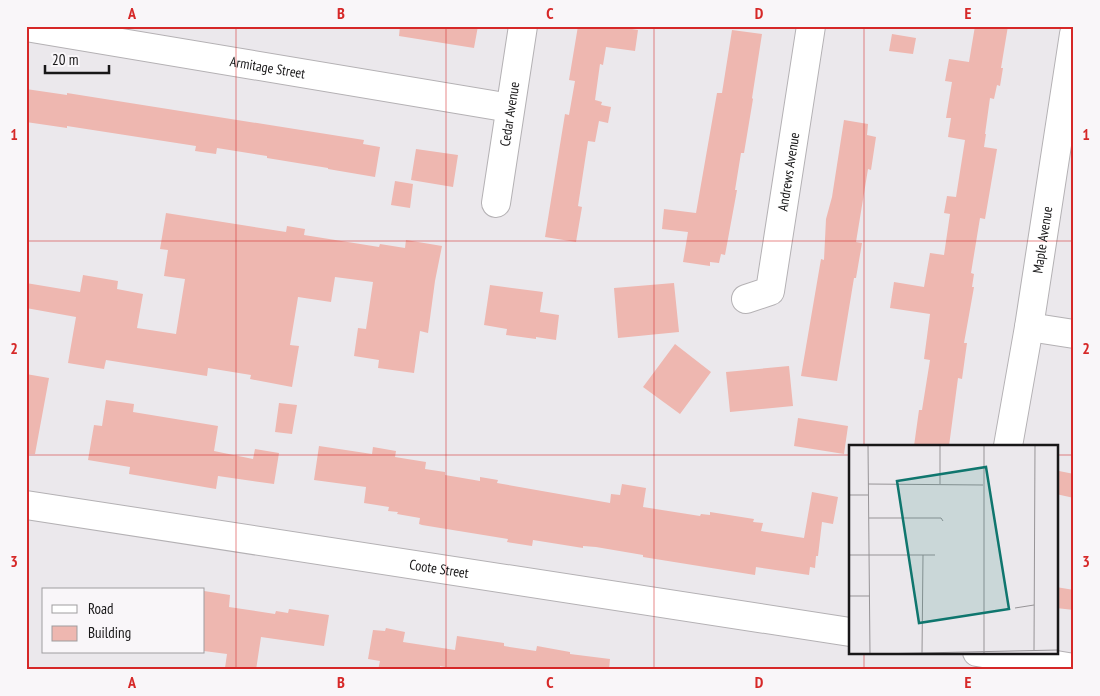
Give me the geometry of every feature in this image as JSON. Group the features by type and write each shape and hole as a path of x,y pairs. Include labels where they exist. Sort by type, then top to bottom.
{"street":[{"name":"Cedar Avenue","path":"496,203 523,26"},
{"name":"Andrews Avenue","path":"746,299 770,291 811,26"},
{"name":"Armitage Street","path":"26,27 510,108"},
{"name":"Maple Avenue","path":"1008,445 1029,327 1074,34"},
{"path":"1029,327 1074,334"},
{"name":"Coote Street","path":"26,505 849,632"},
{"path":"989,654 1074,668"}],"building":[{"path":"400,26 478,26 474,48 399,36"},
{"path":"578,26 626,26 626,28 638,30 635,51 606,47 603,65 600,64 595,100 602,102 601,105 611,107 608,123 599,121 595,142 588,141 578,206 582,207 576,242 545,237 565,114 569,115 575,81 569,80"},
{"path":"975,26 1008,26 1000,86 997,85 994,99 990,98 984,147 997,149 985,219 980,218 971,273 974,274 972,287 974,287 964,343 967,343 962,379 958,378 949,445 914,445 919,410 922,410 930,360 924,359 930,314 890,308 894,282 924,287 930,253 944,255 950,214 944,213 947,196 956,197 965,140 948,137 951,118 946,118 952,82 945,81 949,59 969,62"},
{"path":"732,30 762,34 744,153 741,153 735,190 737,190 725,255 721,254 719,263 710,262 710,266 683,262 688,232 662,229 664,209 696,213 717,93 722,93"},
{"path":"892,34 916,38 913,54 889,51"},
{"path":"26,89 67,95 67,93 364,140 363,144 380,147 375,177 217,148 216,154 195,151 196,146 67,126 67,128 26,122"},
{"path":"844,120 868,124 867,135 876,137 871,170 868,169 856,242 862,243 856,278 854,278 837,381 801,376 821,259 824,260 826,219 832,197"},
{"path":"416,149 458,155 453,187 411,180"},
{"path":"395,181 413,184 410,208 391,205"},
{"path":"166,213 286,232 287,226 305,229 304,235 379,247 380,244 405,248 406,240 442,246 428,333 420,331 414,373 378,368 379,360 354,356 358,328 366,329 373,282 335,277 331,302 298,297 290,345 299,346 292,387 250,379 251,375 208,368 207,376 106,360 104,369 68,363 76,317 26,308 26,283 80,292 83,275 118,281 117,289 143,294 137,328 176,334 185,279 164,276 168,250 160,249"},
{"path":"674,283 679,332 618,338 614,288"},
{"path":"490,285 543,292 540,312 559,315 556,340 506,335 507,329 484,325"},
{"path":"675,344 711,372 680,414 643,387"},
{"path":"789,366 793,406 730,412 726,372"},
{"path":"26,374 49,378 35,454 26,454"},
{"path":"106,400 134,404 133,412 218,426 214,451 253,459 255,449 279,453 274,484 218,476 216,489 129,474 130,467 88,460 94,425 102,426"},
{"path":"279,403 297,405 292,434 275,432"},
{"path":"798,418 848,426 844,454 794,446"},
{"path":"319,446 372,454 373,447 396,451 395,457 426,462 425,469 445,472 445,475 480,481 480,477 498,480 497,483 610,503 611,494 620,495 622,484 646,488 643,507 700,516 701,514 710,515 710,512 754,519 753,522 763,523 761,531 804,538 812,492 838,497 833,524 822,522 818,556 816,556 815,568 810,567 809,575 756,567 755,575 643,557 643,555 596,547 583,546 583,548 533,540 532,546 507,542 508,539 422,525 419,524 420,518 388,511 389,507 364,503 366,487 314,480"},
{"path":"1059,471 1074,474 1074,498 1058,494"},
{"path":"1058,587 1074,590 1074,610 1058,608"},
{"path":"205,591 230,595 229,607 275,614 276,611 288,613 289,609 329,615 324,646 261,637 256,670 225,668 227,654 205,651"},
{"path":"386,628 405,632 403,642 455,650 457,636 504,643 504,646 536,651 537,646 570,652 570,654 610,659 609,670 461,670 440,666 440,670 378,670 380,661 368,659 373,630 385,631"}]}
